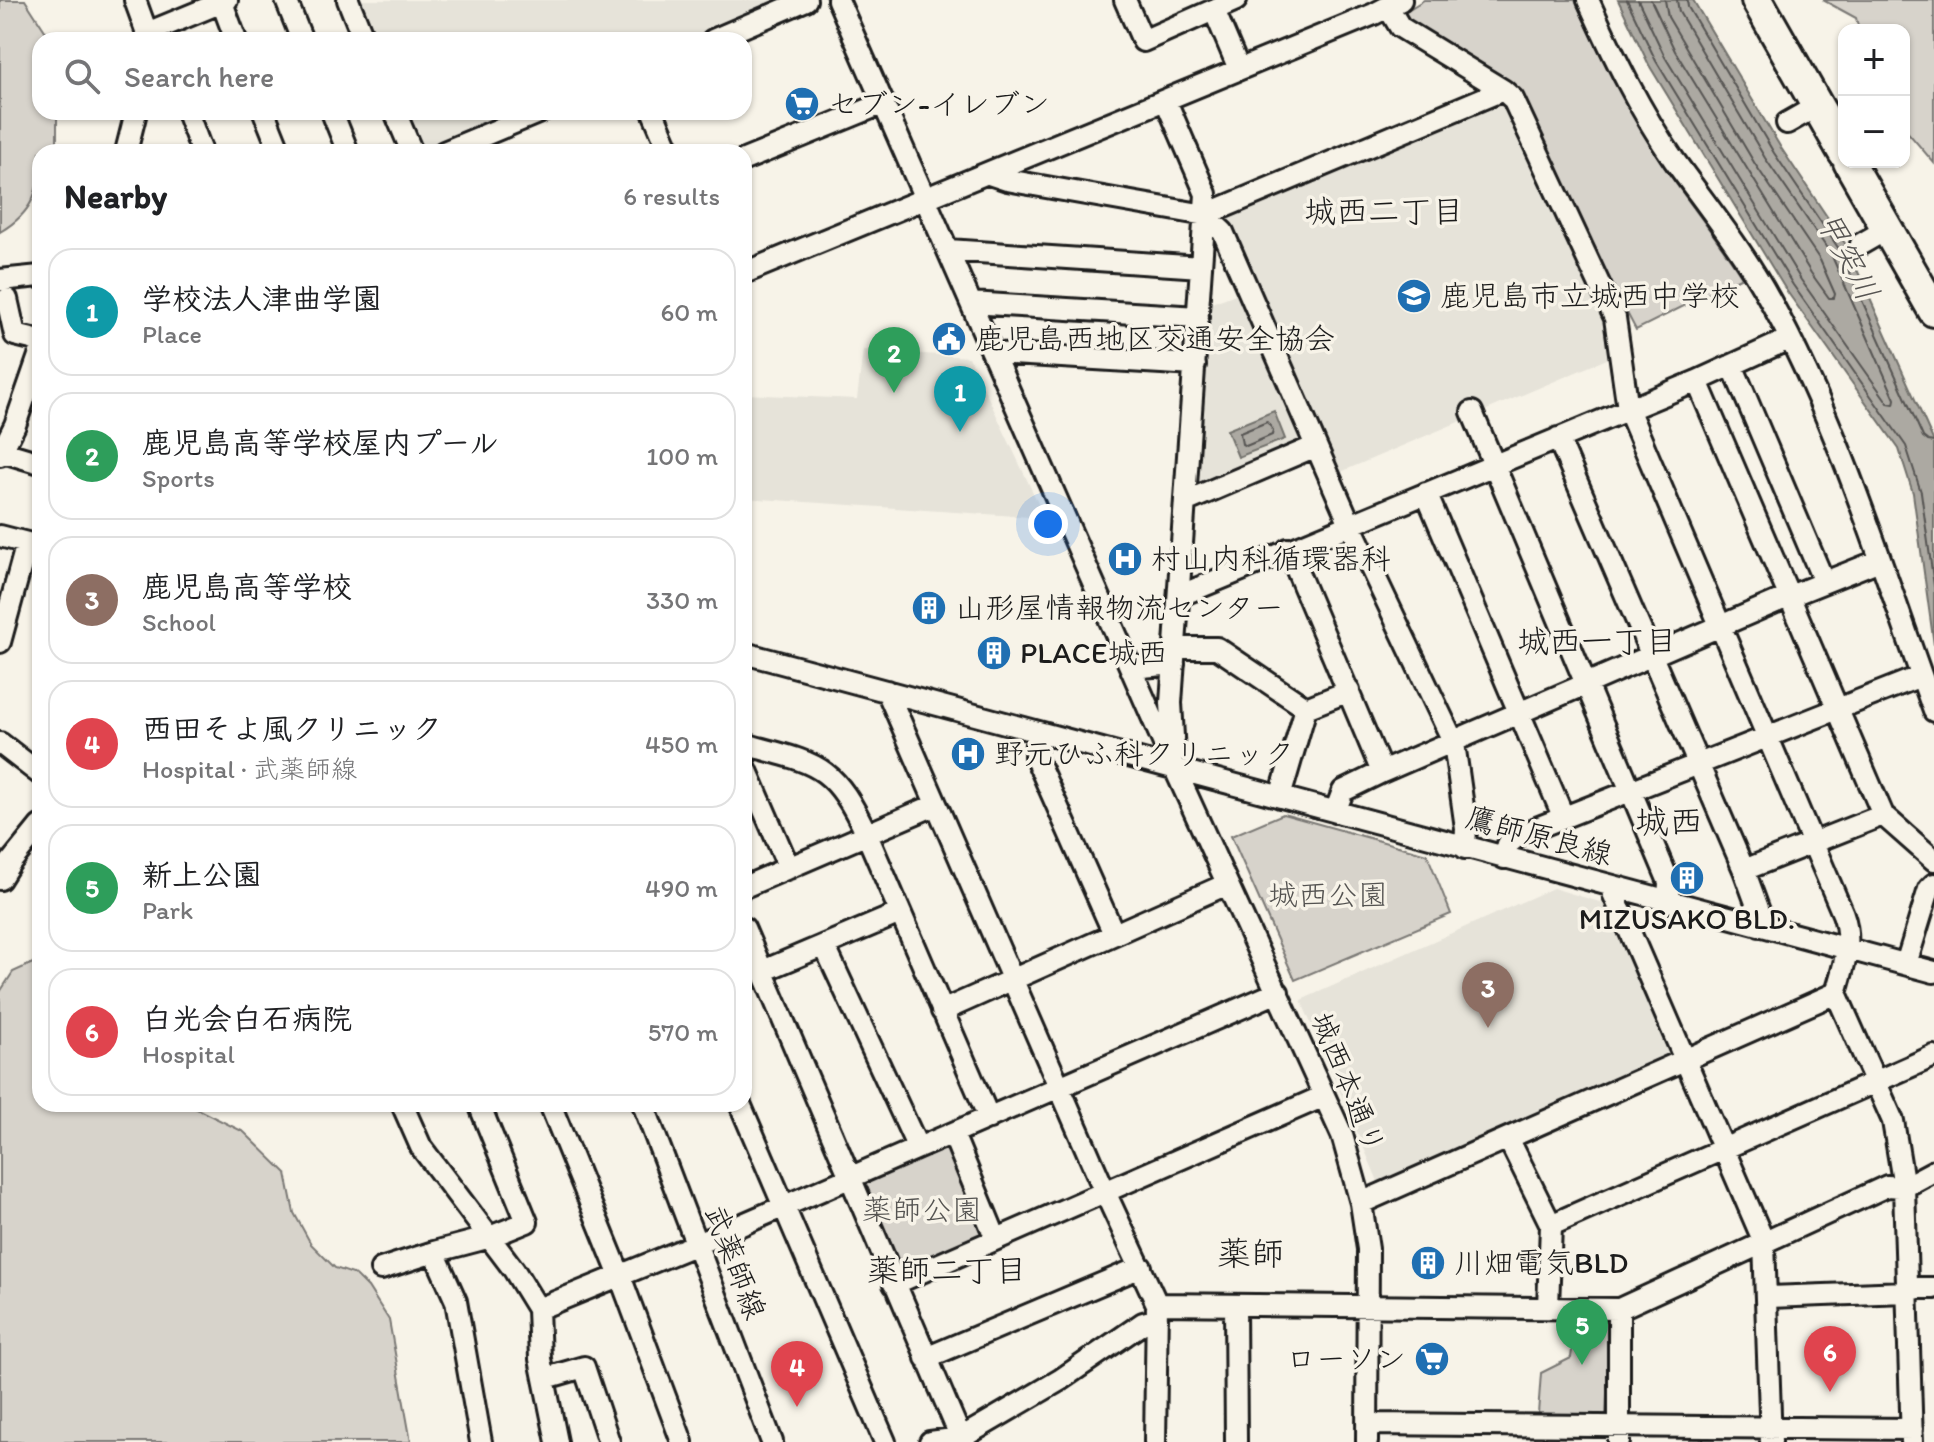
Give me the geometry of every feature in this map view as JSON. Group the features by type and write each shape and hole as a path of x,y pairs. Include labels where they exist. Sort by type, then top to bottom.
{"highway":[{"path":"1757,0 1831,111"},
{"path":"1778,0 1831,111 1838,134"},
{"path":"1852,168 1934,311"},
{"path":"1873,168 1934,275"}],"street":[{"path":"135,0 146,32"},
{"path":"286,0 299,32"},
{"path":"348,0 361,32"},
{"path":"732,32 806,0"},
{"name":"城西本通り","path":"838,0 1175,769 1342,1135 1361,1203 1368,1249 1367,1433"},
{"path":"1125,0 1143,41 1236,0"},
{"path":"1183,0 1191,19"},
{"path":"1588,0 1614,56 1673,158 1734,242 1770,300 1789,339 1850,477 1934,711"},
{"path":"156,32 223,1 233,32"},
{"path":"752,270 1166,101 1383,5 1400,27 1513,99 1615,318 1628,409 1848,930 1848,948 1836,993 1893,1121 1904,1187 1912,1436 1367,1433"},
{"path":"1214,10 1239,69"},
{"path":"989,174 1007,180 1205,215 1503,90"},
{"path":"1166,101 1206,194 1171,703 1175,769"},
{"path":"752,157 884,103"},
{"path":"1787,123 1831,111"},
{"path":"128,144 134,120"},
{"path":"190,120 199,144"},
{"path":"267,120 277,144"},
{"path":"335,120 345,144"},
{"path":"398,120 409,144"},
{"path":"490,143 527,120"},
{"path":"656,120 667,144"},
{"path":"1205,215 1223,232 1350,524 1454,743 1466,828 1465,848"},
{"path":"1861,244 1887,229"},
{"path":"948,250 1201,267"},
{"path":"32,279 4,289 15,335 32,339"},
{"path":"971,303 1198,317"},
{"path":"1179,596 1697,381 1789,339"},
{"path":"993,353 1195,365"},
{"path":"1732,365 1824,582"},
{"path":"1697,381 1883,815 1934,860"},
{"path":"32,391 0,453 32,461"},
{"path":"1472,412 1669,882 1668,902"},
{"path":"1558,438 1744,870 1759,911 1760,926"},
{"path":"1187,501 1316,446"},
{"path":"1426,493 1563,816"},
{"path":"0,536 32,544"},
{"path":"1288,549 1382,772"},
{"path":"0,642 32,551"},
{"path":"1335,812 1343,791 1382,772 1880,560"},
{"path":"1132,668 1217,648 1306,708"},
{"name":"鷹師原良線","path":"752,655 1934,972"},
{"path":"1504,858 1508,844 1519,835 1921,676"},
{"path":"887,691 1105,1192 1141,1267 1157,1312 1155,1442"},
{"path":"1306,708 1349,691"},
{"path":"1280,797 1306,708"},
{"path":"1037,732 1035,756 1114,934"},
{"path":"0,743 32,764"},
{"path":"752,746 806,761 820,768 844,791 867,835 989,1118"},
{"path":"752,782 789,868"},
{"path":"752,884 935,805"},
{"path":"1744,870 1883,815"},
{"path":"0,879 32,837"},
{"path":"942,1011 1227,884"},
{"path":"1906,964 1929,889 1934,884"},
{"path":"1610,886 1764,1242 1771,1435"},
{"path":"763,971 900,913"},
{"path":"824,945 918,1148"},
{"path":"752,946 926,1358 957,1440"},
{"path":"538,1309 784,1207 1278,992"},
{"path":"1361,1203 1836,993"},
{"path":"1551,1225 1934,1056"},
{"path":"894,1284 1324,1096"},
{"path":"406,1112 421,1147 514,1270 538,1309 540,1359 557,1442"},
{"path":"381,1269 487,1238 527,1222 482,1112"},
{"path":"553,1112 620,1276 682,1442"},
{"name":"武薬師線","path":"646,1112 772,1442"},
{"path":"743,1112 885,1442"},
{"path":"953,1134 996,1239"},
{"path":"1508,1138 1551,1225 1548,1307"},
{"path":"930,1442 957,1440 1060,1380 1157,1312 1235,1305 1619,1309 1887,1186 1904,1187 1934,1171"},
{"path":"434,1252 456,1301 481,1442"},
{"path":"926,1358 1141,1267"},
{"path":"1768,1297 1906,1292 1934,1288"},
{"path":"1235,1305 1236,1442"},
{"path":"1619,1309 1619,1434"},
{"path":"546,1378 584,1367 609,1442"}],"shaded area":[{"path":"354,0 772,0 774,3 705,32 368,32"},
{"name":"鹿児島市立城西中学校","path":"1494,101 1507,103 1609,321 1614,356 1336,474 1321,439 1194,488 1206,305 1255,287 1224,214"},
{"path":"404,120 494,120 438,144 414,144"},
{"path":"863,350 969,357 1045,518 752,499 752,394 857,399"},
{"path":"1553,888 1613,906 1673,1057 1380,1186 1301,1000"}],"green space":[{"path":"0,0 25,0 46,32 32,32 32,120 57,120 57,144 32,144 32,201 21,216 0,232"},
{"path":"1424,0 1575,0 1594,42 1649,142 1742,277 1636,330 1507,84 1404,23 1406,11"},
{"path":"1823,0 1934,0 1934,163 1910,135 1910,24 1858,24 1856,18"},
{"name":"城西公園","path":"1283,814 1427,854 1451,914 1295,980 1231,836"},
{"path":"32,963 32,1112 203,1112 244,1132 286,1173 294,1213 311,1244 335,1268 356,1275 368,1287 389,1320 411,1442 0,1442 0,992 13,972"},
{"name":"薬師公園","path":"946,1146 983,1239 900,1273 861,1184"},
{"path":"1576,1319 1610,1320 1606,1417 1538,1414 1541,1373 1571,1358"}],"water":[{"name":"甲突川","path":"1618,0 1693,0 1781,148 1846,245 1934,442 1934,645 1913,493 1899,449 1786,290 1649,65"},
{"path":"1274,411 1285,439 1238,457 1227,430"}],"place":[{"name":"セブン-イレブン","path":"802,104"},
{"name":"鹿児島市立城西中学校","path":"1414,296"},
{"name":"鹿児島西地区交通安全協会","path":"949,339"},
{"name":"鹿児島高等学校屋内プール","path":"894,393"},
{"name":"学校法人津曲学園","path":"960,432"},
{"name":"村山内科循環器科","path":"1125,559"},
{"name":"山形屋情報物流センター","path":"929,608"},
{"name":"PLACE城西","path":"994,653"},
{"name":"野元ひふ科クリニック","path":"968,754"},
{"name":"MIZUSAKO BLD.","path":"1687,878"},
{"name":"鹿児島高等学校","path":"1488,1028"},
{"name":"川畑電気BLD","path":"1428,1263"},
{"name":"ローソン","path":"1432,1359"},
{"name":"新上公園","path":"1582,1365"},
{"name":"白光会白石病院","path":"1830,1392"},
{"name":"西田そよ風クリニック","path":"797,1407"}],"district":[{"name":"城西二丁目","path":"1384,211"},
{"name":"城西一丁目","path":"1597,641"},
{"name":"城西","path":"1669,821"},
{"name":"薬師","path":"1251,1253"},
{"name":"薬師二丁目","path":"947,1270"}]}
